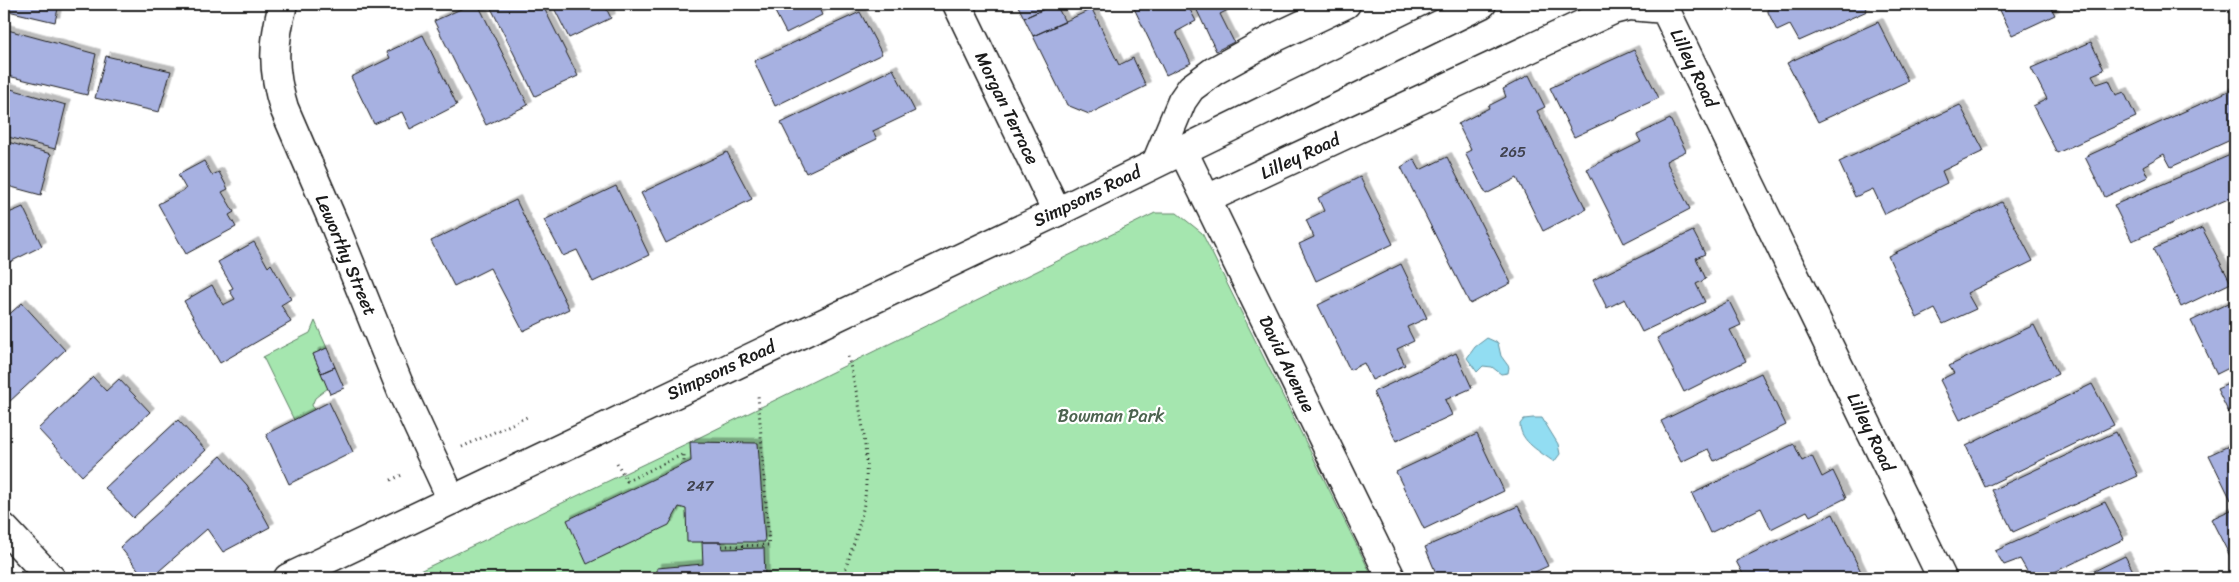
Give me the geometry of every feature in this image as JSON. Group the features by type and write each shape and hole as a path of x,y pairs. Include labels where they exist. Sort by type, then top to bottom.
{"street":[{"name":"Leworthy Street","path":"283,4 275,36 274,58 278,86 284,108 341,239 402,392 452,500"},
{"name":"Morgan Terrace","path":"957,4 1057,212"},
{"name":"Simpsons Road","path":"1156,163 1182,101 1191,88 1214,71 1272,39 1346,4"},
{"name":"Simpsons Road","path":"288,578 1057,212 1182,149 1482,4"},
{"name":"Lilley Road","path":"1207,199 1613,10 1630,6 1665,8 1942,578"},
{"name":"David Avenue","path":"1182,149 1391,578"},
{"path":"4,528 52,578"}],"path":[{"path":"843,578 865,499 867,460 860,406 847,353"},
{"path":"722,546 769,546 758,396"},
{"path":"617,463 627,481 684,454 684,464"}],"green space":[{"name":"Bowman Park","path":"1155,213 1177,213 1202,233 1373,578 405,578 690,442"},
{"path":"315,321 327,348 313,354 328,388 315,398 312,405 314,410 294,420 263,357 310,333"}],"water":[{"path":"1487,338 1498,343 1501,356 1509,367 1508,373 1501,374 1492,367 1483,366 1477,372 1467,358 1475,347"},
{"path":"1542,418 1558,444 1560,454 1554,462 1532,446 1523,436 1520,424 1524,419"}],"building":[{"path":"4,4 59,4 55,22 4,10"},
{"path":"472,4 478,4 528,105 486,125 434,21"},
{"path":"489,4 542,4 578,76 535,96"},
{"path":"552,4 604,4 611,18 569,38"},
{"path":"611,4 627,4 614,10"},
{"path":"771,4 817,4 822,15 786,33"},
{"path":"1017,4 1054,4 1024,18"},
{"path":"1056,4 1065,22 1033,36 1024,18"},
{"path":"1132,4 1187,4 1196,21 1176,32 1191,63 1166,75"},
{"path":"1194,4 1240,4 1220,14 1234,42 1216,51"},
{"path":"1734,4 1746,4 1736,8"},
{"path":"1768,4 1864,4 1867,11 1799,41 1790,25 1777,31 1768,12"},
{"path":"1997,4 2049,4 2055,15 2012,35"},
{"path":"1092,9 1119,65 1133,58 1146,86 1089,114 1067,105 1033,36"},
{"path":"860,12 882,54 775,106 754,61"},
{"path":"1878,22 1908,81 1818,122 1787,63"},
{"path":"4,29 96,54 87,95 4,75"},
{"path":"423,35 457,105 410,129 402,112 374,124 351,77 390,58 387,52"},
{"path":"2091,42 2104,70 2092,75 2097,84 2109,80 2116,95 2124,92 2136,117 2057,153 2033,106 2047,99 2031,68"},
{"path":"1634,50 1659,98 1574,137 1550,88"},
{"path":"106,56 171,71 159,112 95,98"},
{"path":"893,69 915,111 873,131 877,139 806,173 781,123"},
{"path":"1529,75 1545,107 1537,111 1586,209 1543,231 1517,178 1486,194 1465,153 1471,150 1458,124 1506,97 1503,89"},
{"path":"4,87 66,105 55,149 4,136"},
{"path":"2233,89 2235,94 2235,138 2171,167 2164,154 2143,166 2148,177 2105,197 2085,157"},
{"path":"1960,105 1984,151 1942,171 1947,183 1885,214 1873,189 1855,197 1839,162"},
{"path":"1670,119 1686,151 1666,161 1690,209 1624,243 1587,169 1641,142 1637,135"},
{"path":"4,141 51,154 41,195 4,185"},
{"path":"727,152 752,199 666,243 641,193"},
{"path":"2235,153 2235,196 2132,241 2114,205"},
{"path":"1447,157 1511,283 1470,304 1401,167 1414,159 1420,170"},
{"path":"204,161 212,175 219,172 228,189 222,192 234,212 229,215 236,227 186,254 158,204 186,189 178,175"},
{"path":"1360,177 1393,244 1316,281 1299,244 1314,237 1306,220 1324,211 1318,198"},
{"path":"616,186 649,255 593,282 577,250 563,256 544,220"},
{"path":"516,200 569,309 523,331 490,268 454,286 431,241"},
{"path":"2002,202 2033,261 1967,293 1976,309 1943,324 1935,309 1917,318 1888,256"},
{"path":"23,207 42,246 4,265 4,215"},
{"path":"2202,228 2231,283 2181,307 2153,249"},
{"path":"1693,231 1705,254 1696,258 1706,279 1696,284 1705,302 1642,332 1625,299 1607,308 1593,280"},
{"path":"254,242 268,267 271,264 291,299 281,305 291,322 220,363 184,301 212,285 223,305 235,299 229,290 233,288 218,262"},
{"path":"1401,264 1427,318 1407,327 1414,341 1397,349 1405,365 1372,380 1364,363 1350,370 1318,305"},
{"path":"2235,300 2235,365 2217,374 2191,321"},
{"path":"1729,301 1741,325 1730,330 1746,361 1684,392 1657,338"},
{"path":"22,303 65,350 8,403 4,398 4,319"},
{"path":"2034,325 2058,374 1960,420 1940,380 1954,373 1949,366"},
{"path":"327,348 335,367 321,373 313,354"},
{"path":"1456,353 1472,388 1445,400 1452,415 1396,441 1373,392"},
{"path":"335,367 344,388 330,394 321,373"},
{"path":"1761,373 1786,425 1714,461 1708,449 1681,462 1661,421"},
{"path":"93,377 106,391 119,379 150,412 82,476 38,429"},
{"path":"2235,381 2235,425 2217,389"},
{"path":"2092,384 2114,425 1985,487 1966,446"},
{"path":"329,402 353,452 289,484 266,434"},
{"path":"178,420 206,450 133,518 105,488"},
{"path":"2116,432 2138,476 2013,532 1992,490"},
{"path":"1477,434 1504,491 1424,529 1396,472"},
{"path":"690,442 758,443 765,542 687,542 686,509 679,507 669,525 587,564 567,520 691,461"},
{"path":"2235,443 2235,498 2231,500 2209,455"},
{"path":"1794,444 1802,461 1812,456 1822,477 1833,471 1846,498 1810,516 1807,511 1771,529 1761,508 1710,533 1692,494"},
{"path":"221,456 247,485 270,527 223,552 207,529 151,578 145,578 120,547"},
{"path":"2105,502 2124,539 2042,578 2031,578 2020,559 2004,565 1995,551"},
{"path":"1518,506 1548,566 1522,578 1438,578 1425,547"},
{"path":"2235,508 2235,566 2211,519"},
{"path":"1833,514 1864,578 1745,578 1736,561"},
{"path":"702,542 721,542 722,549 764,548 765,578 657,578 657,568 703,564"},
{"path":"2125,556 2137,578 2080,578"}]}
